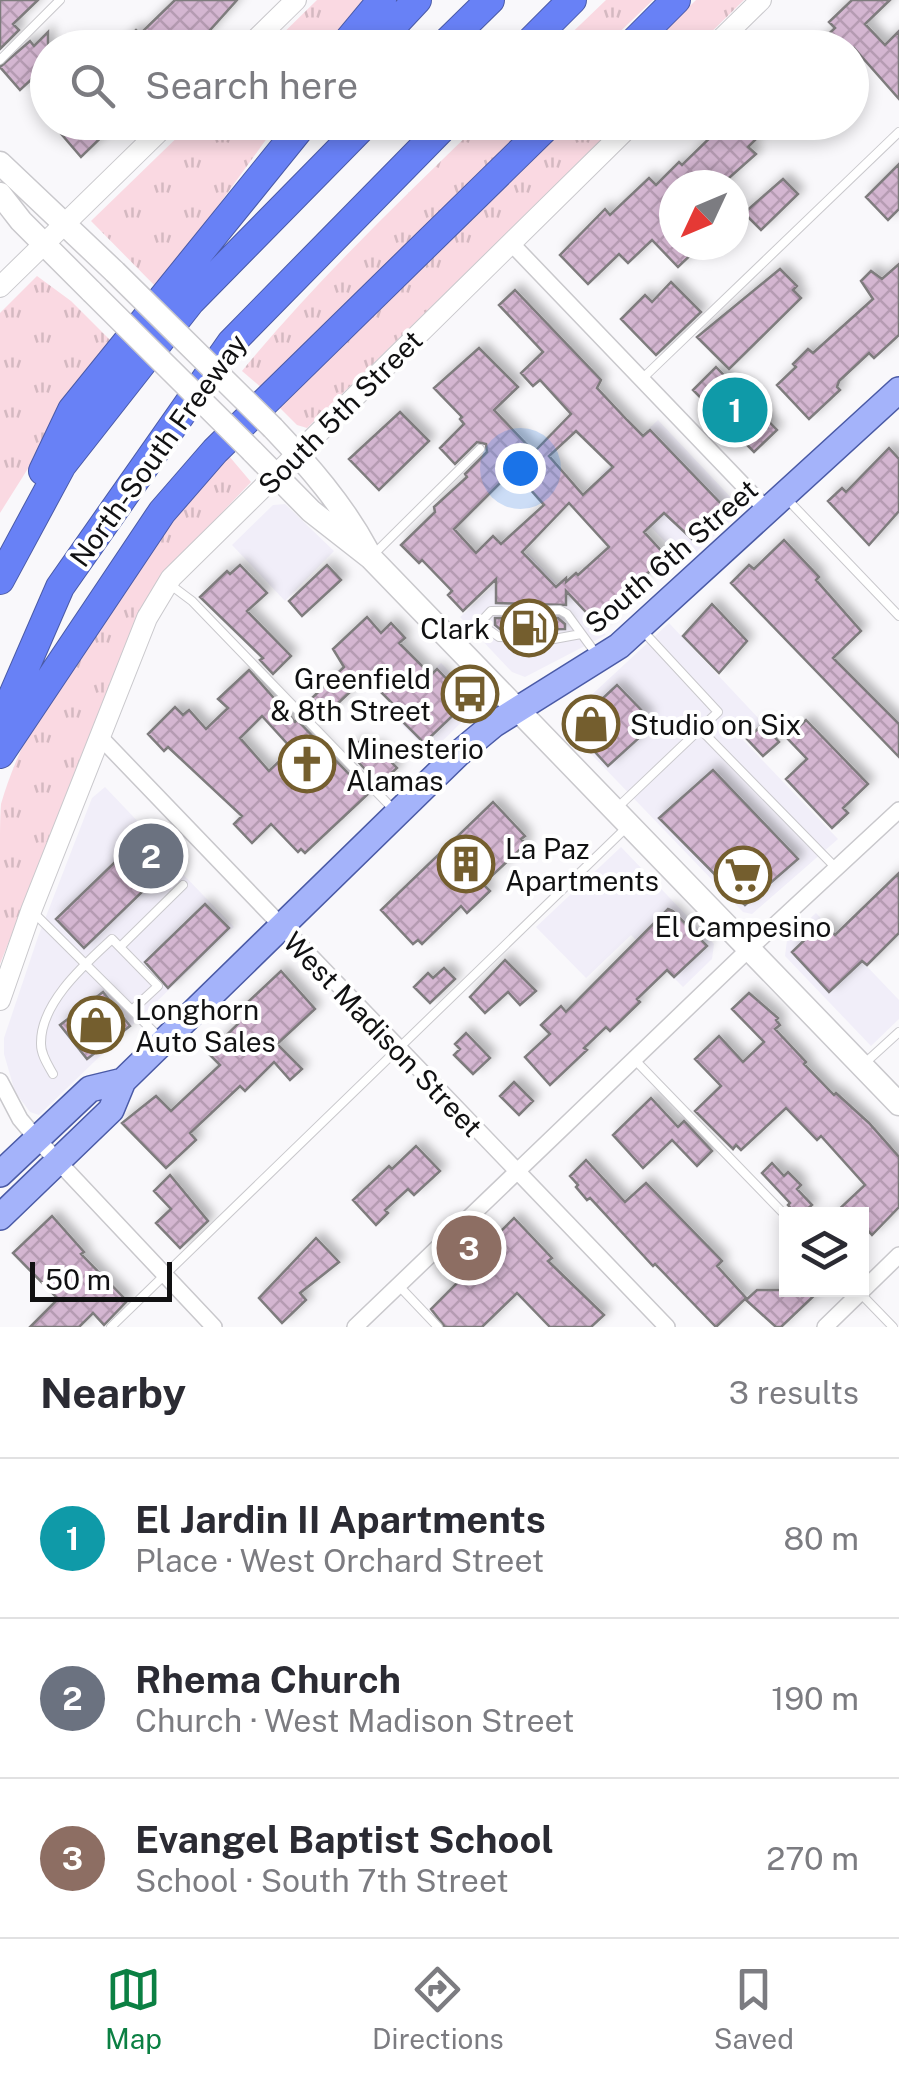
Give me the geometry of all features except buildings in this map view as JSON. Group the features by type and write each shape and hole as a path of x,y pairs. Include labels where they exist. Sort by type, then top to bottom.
{"highway":[{"path":"357,30 382,0"},
{"path":"389,30 417,0"},
{"path":"460,30 490,0"},
{"path":"542,30 572,0"},
{"path":"646,30 676,0"},
{"path":"194,256 273,140"},
{"path":"0,562 72,410 290,140"},
{"path":"0,580 62,465 190,302 349,140"},
{"name":"North-South Freeway","path":"0,725 60,587 231,343 430,140"},
{"path":"0,754 162,512 204,463 533,140"}],"main road":[{"path":"0,163 273,428 356,529 371,558"},
{"path":"0,194 44,244 311,511 371,558 899,1104"},
{"name":"South 6th Street","path":"0,1217 111,1110 123,1080 458,754 517,709 600,659 640,628 899,390"},
{"name":"South 6th Street","path":"0,1174 90,1089 123,1080"}],"street":[{"path":"731,30 762,0"},
{"path":"262,30 282,5"},
{"path":"0,287 150,140"},
{"name":"South 5th Street","path":"0,1000 147,618 168,583 615,140"},
{"path":"510,242 642,379 776,504"},
{"name":"West Madison Street","path":"101,738 667,1327"},
{"path":"356,1327 899,810"},
{"path":"0,1081 20,1120 214,1327"},
{"path":"869,1282 899,1255"},
{"path":"825,1327 853,1297"}],"lane":[{"path":"0,60 60,0"},
{"path":"642,379 899,132"},
{"path":"371,558 480,449"},
{"path":"776,504 899,616"},
{"path":"168,583 192,601 397,813"},
{"path":"890,607 899,598"},
{"path":"457,647 492,611 560,610 600,659"},
{"path":"480,623 499,637 554,639 581,634"},
{"path":"111,1327 398,1050 622,818 718,712 640,628"},
{"path":"700,730 836,868"},
{"path":"120,947 183,885"},
{"path":"32,911 163,1041"},
{"path":"53,1074 40,1042 50,1010 68,981 112,939 158,986 132,1010"},
{"path":"862,1066 899,1032"},
{"path":"634,1059 779,1209"},
{"path":"399,1286 438,1327"},
{"path":"864,1297 892,1327"}],"shaded area":[{"path":"658,420 739,506 736,516 685,562 600,475"},
{"path":"285,504 334,551 285,601 232,545 273,505"},
{"path":"528,553 606,635 525,677 512,672 460,617"},
{"path":"669,623 762,722 743,740 838,839 752,914 743,912 567,729 571,714"},
{"path":"441,663 476,703 474,710 430,753 390,713"},
{"path":"105,787 146,830 144,834 234,927 39,1115 30,1112 15,1092 4,1054 4,1038 92,798"},
{"path":"621,847 714,944 712,959 683,987 631,935 586,978 536,927"},
{"path":"816,913 899,1000 899,1019 871,1046 785,956 787,940"}],"green space":[{"path":"317,0 370,0 347,30 286,30"},
{"path":"606,0 653,0 622,30 575,30"},
{"path":"696,0 744,0 713,30 665,30"},
{"path":"174,140 266,140 158,289 91,221"},
{"path":"463,140 514,140 263,389 242,371 388,213"},
{"path":"553,140 603,140 307,428 297,425 280,408"},
{"path":"37,276 71,301 113,343 0,513 0,313"},
{"path":"229,456 251,482 177,560 115,675 0,964 1,804 17,758 40,712 97,620 163,533"}],"place":[{"name":"El Jardin II Apartments","path":"735,410"},
{"name":"Clark","path":"529,628"},
{"name":"Greenfield & 8th Street","path":"470,694"},
{"name":"Studio on Six","path":"591,724"},
{"name":"Minesterio Alamas","path":"307,764"},
{"name":"Rhema Church","path":"151,856"},
{"name":"La Paz Apartments","path":"466,864"},
{"name":"El Campesino","path":"743,875"},
{"name":"Longhorn Auto Sales","path":"96,1025"},
{"name":"Evangel Baptist School","path":"469,1248"}]}
